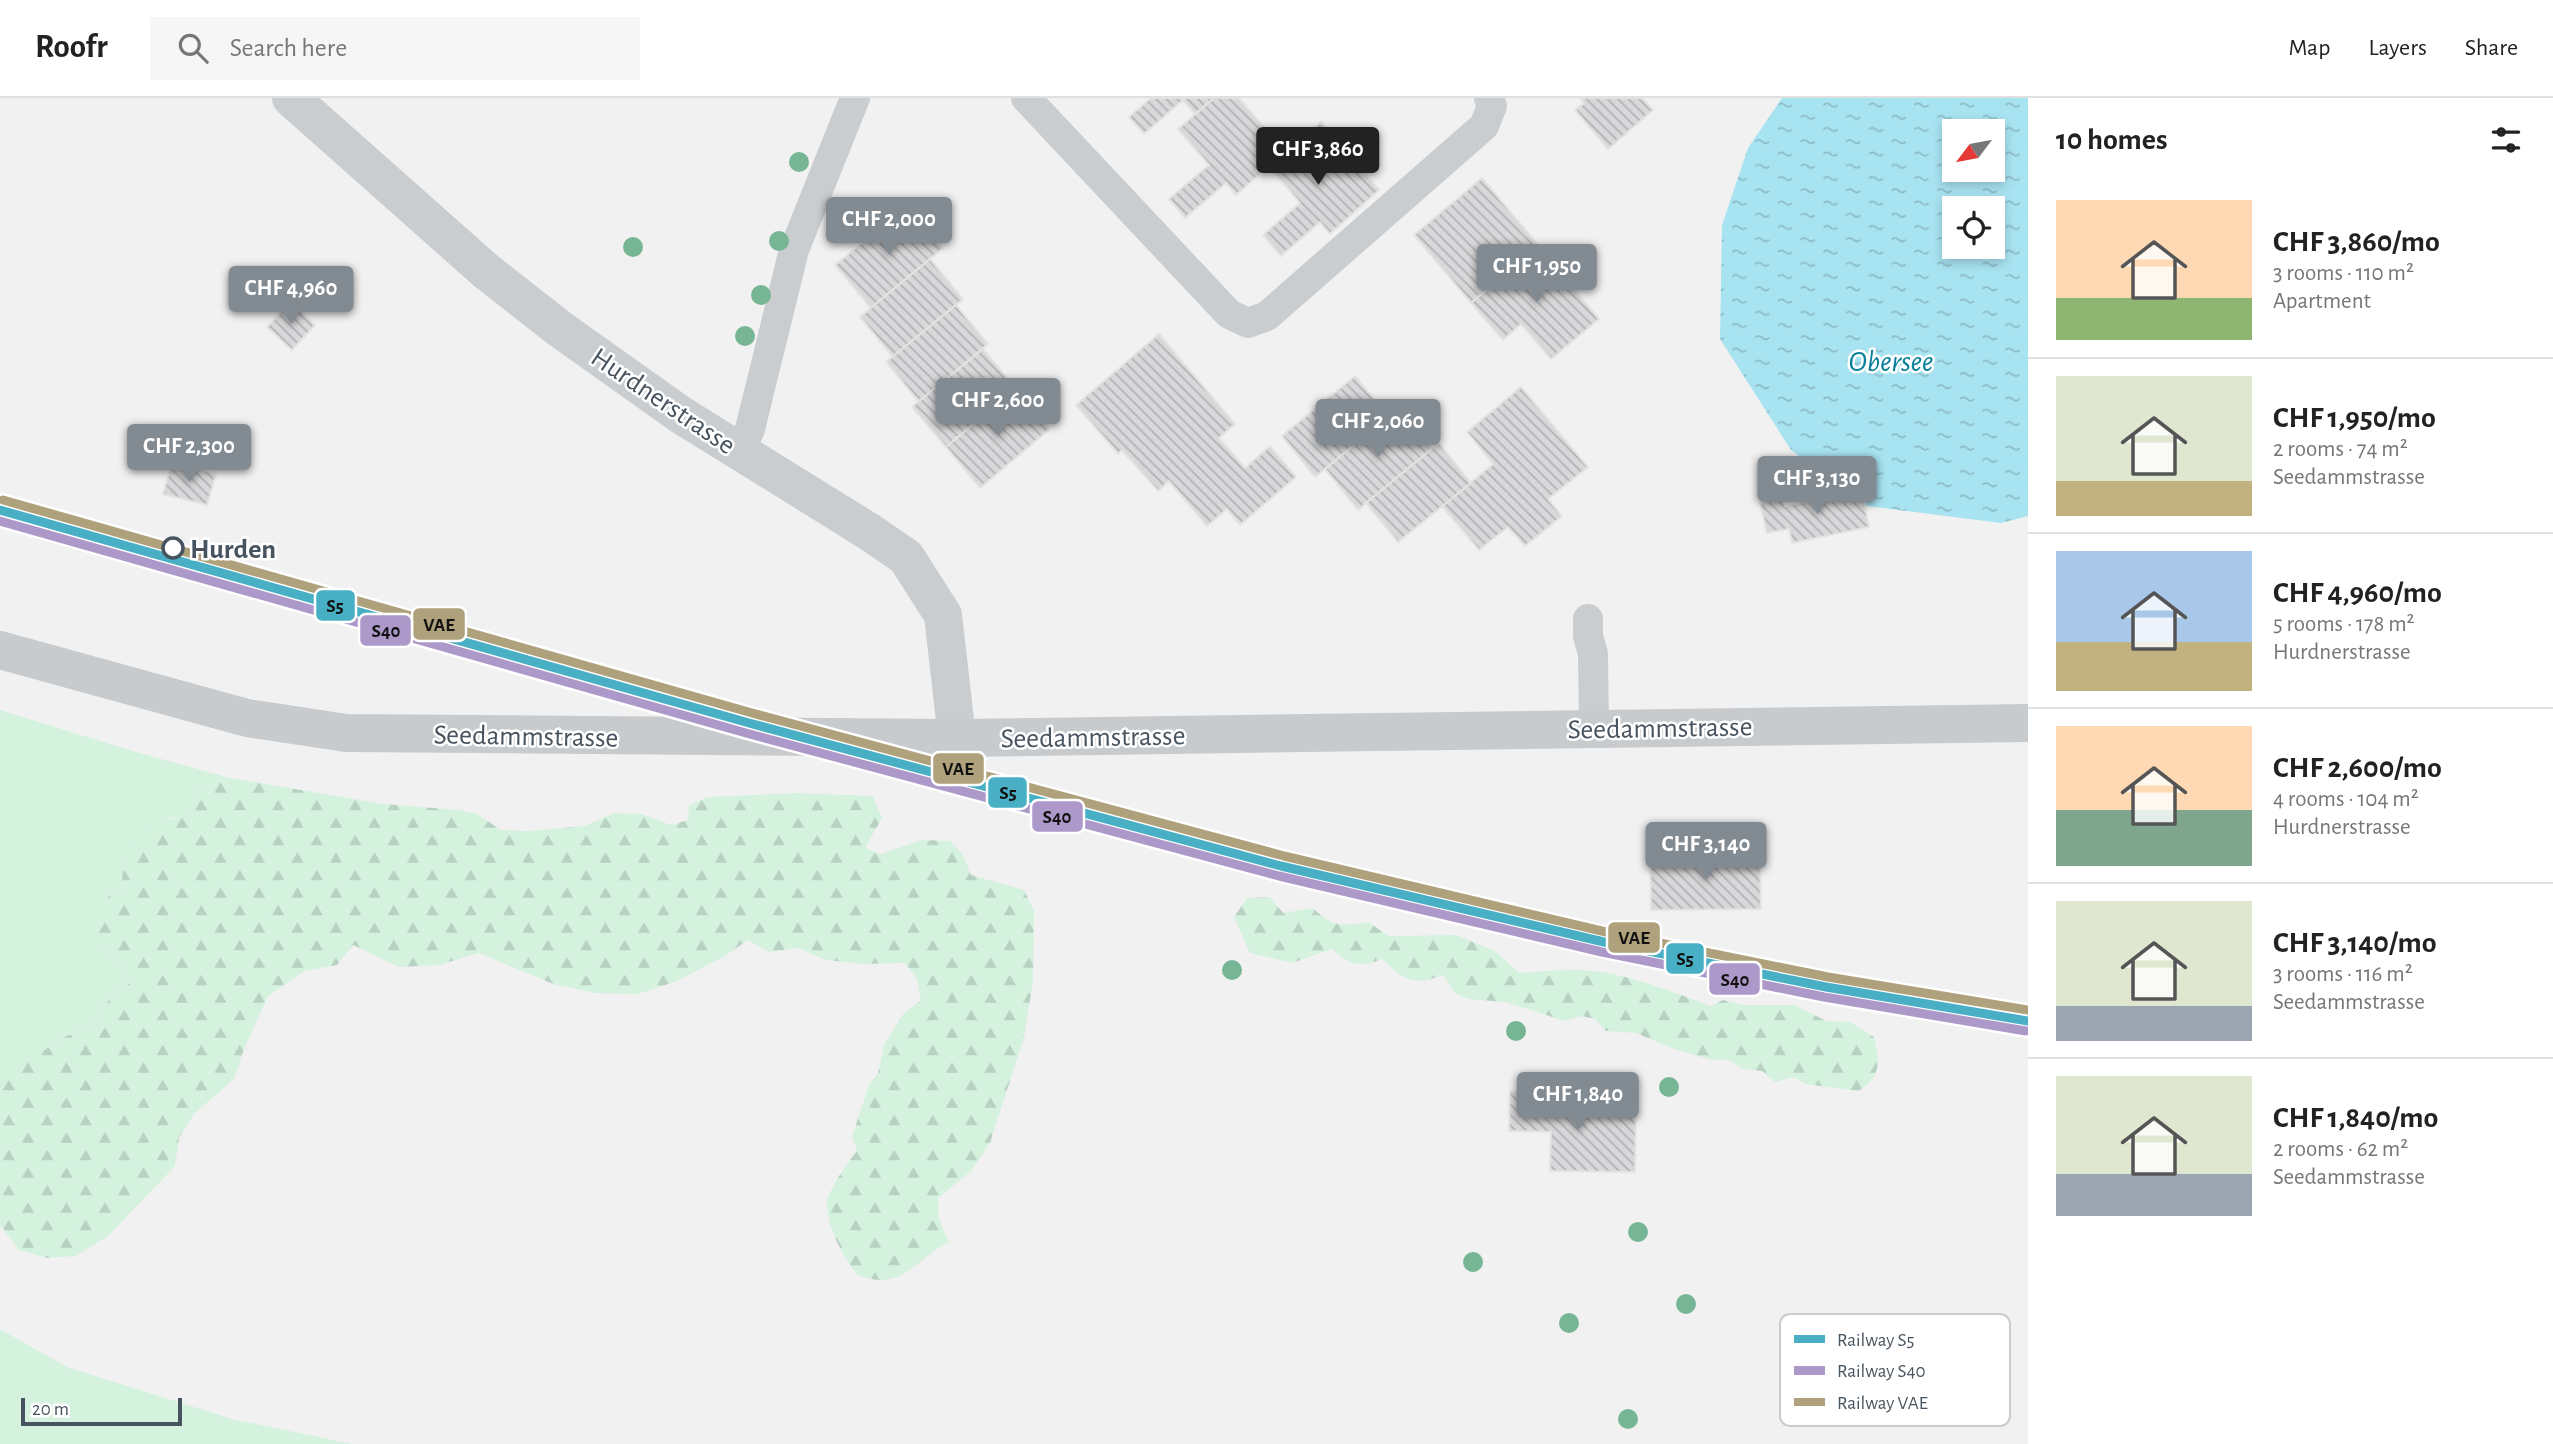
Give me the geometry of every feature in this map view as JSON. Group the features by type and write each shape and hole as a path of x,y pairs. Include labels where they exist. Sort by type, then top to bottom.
{"main road":[{"name":"Seedammstrasse","path":"0,650 247,718 346,733 957,738 2028,723"}],"street":[{"name":"Hurdnerstrasse","path":"291,98 476,262 549,321 626,378 905,557 943,615 957,738"}],"lane":[{"path":"740,451 750,429 794,250 855,98"},
{"path":"1026,98 1229,314 1248,323 1267,316 1485,126 1492,106 1489,98"},
{"path":"1588,619 1588,636 1593,654 1594,727"}],"green space":[{"path":"0,710 230,778 200,791 188,817 170,818 124,857 122,889 108,897 100,947 122,966 131,982 112,996 88,1027 62,1038 3,1087 0,1094"},
{"path":"230,778 383,804 460,810 477,814 501,830 528,831 584,826 615,813 642,814 671,825 688,820 689,805 708,797 798,793 873,796 882,818 865,848 881,854 922,840 950,841 962,853 971,875 1024,890 1034,911 1033,982 1024,1037 990,1143 971,1171 938,1198 939,1219 949,1242 899,1276 880,1280 858,1276 837,1242 828,1213 830,1192 857,1151 852,1137 868,1087 878,1073 884,1045 903,1014 921,1000 917,979 905,963 862,964 826,960 798,948 769,952 748,940 725,956 677,981 638,994 595,993 553,984 479,953 439,965 399,967 353,945 337,965 304,971 268,996 244,1049 234,1079 194,1114 179,1138 175,1166 109,1235 76,1256 47,1258 19,1250 0,1225 0,1094 3,1087 23,1065 62,1038 88,1027 112,996 131,982 122,966 100,947 95,921 108,897 122,889 123,867 129,846 150,827 168,820 188,817 200,791"},
{"path":"1270,897 1283,913 1313,908 1338,924 1368,922 1389,936 1456,935 1495,951 1519,973 1570,970 1615,974 1711,1006 1723,1000 1743,1005 1795,1005 1826,1021 1850,1022 1874,1037 1877,1067 1872,1079 1859,1091 1805,1084 1794,1077 1775,1082 1762,1071 1743,1069 1729,1060 1712,1060 1674,1049 1636,1033 1606,1031 1595,1019 1582,1016 1565,1021 1505,1002 1468,999 1455,993 1443,975 1416,981 1403,976 1382,959 1361,964 1350,962 1332,949 1292,963 1250,953 1234,917 1247,898"},
{"path":"0,1329 67,1367 232,1419 352,1444 0,1444"}],"water":[{"name":"Obersee","path":"1782,98 2028,98 2028,516 2001,523 1867,506 1791,450 1720,339 1722,225 1748,148"}],"building":[{"path":"1151,98 1214,98 1195,114 1183,100 1144,134 1129,117"},
{"path":"1214,98 1239,98 1285,152 1236,195 1226,183 1185,218 1169,199 1209,165 1178,129"},
{"path":"1580,98 1642,98 1653,110 1608,149 1575,110 1584,103"},
{"path":"1321,122 1379,190 1330,234 1320,222 1281,256 1263,235 1300,203 1269,166"},
{"path":"1482,178 1539,246 1471,303 1414,235"},
{"path":"907,206 943,248 871,308 835,265"},
{"path":"1539,246 1599,319 1551,359 1521,324 1503,340 1471,303"},
{"path":"930,259 963,299 893,357 860,317"},
{"path":"290,302 315,325 292,350 267,327"},
{"path":"956,305 988,344 919,402 886,362"},
{"path":"1159,334 1235,424 1219,438 1245,468 1270,446 1296,477 1240,525 1227,509 1207,526 1169,481 1158,491 1122,450 1118,454 1076,405"},
{"path":"983,349 1016,389 946,447 912,407"},
{"path":"1355,376 1389,417 1315,477 1282,436"},
{"path":"1521,387 1588,467 1548,499 1562,516 1525,546 1508,527 1479,550 1442,506 1493,464 1467,432"},
{"path":"1016,389 1050,429 980,488 946,447"},
{"path":"1398,409 1432,449 1358,510 1325,469"},
{"path":"1439,443 1471,483 1398,542 1366,503"},
{"path":"172,462 216,474 207,505 163,494"},
{"path":"1862,489 1869,527 1792,543 1789,529 1767,533 1760,503 1783,498 1785,506"},
{"path":"1760,853 1761,909 1651,910 1650,854"},
{"path":"1510,1091 1560,1092 1560,1105 1636,1106 1635,1172 1550,1171 1551,1132 1509,1131"}],"rail line":[{"name":"VAE","path":"3,500 752,713 1284,856 1606,932 1828,977 2028,1010"},
{"name":"S5","path":"0,510 749,723 1281,866 1604,942 1826,987 2028,1021"},
{"name":"S40","path":"0,521 746,733 1279,876 1602,952 1824,997 2026,1031"}],"place":[{"name":"Hurden","path":"173,548"}]}
